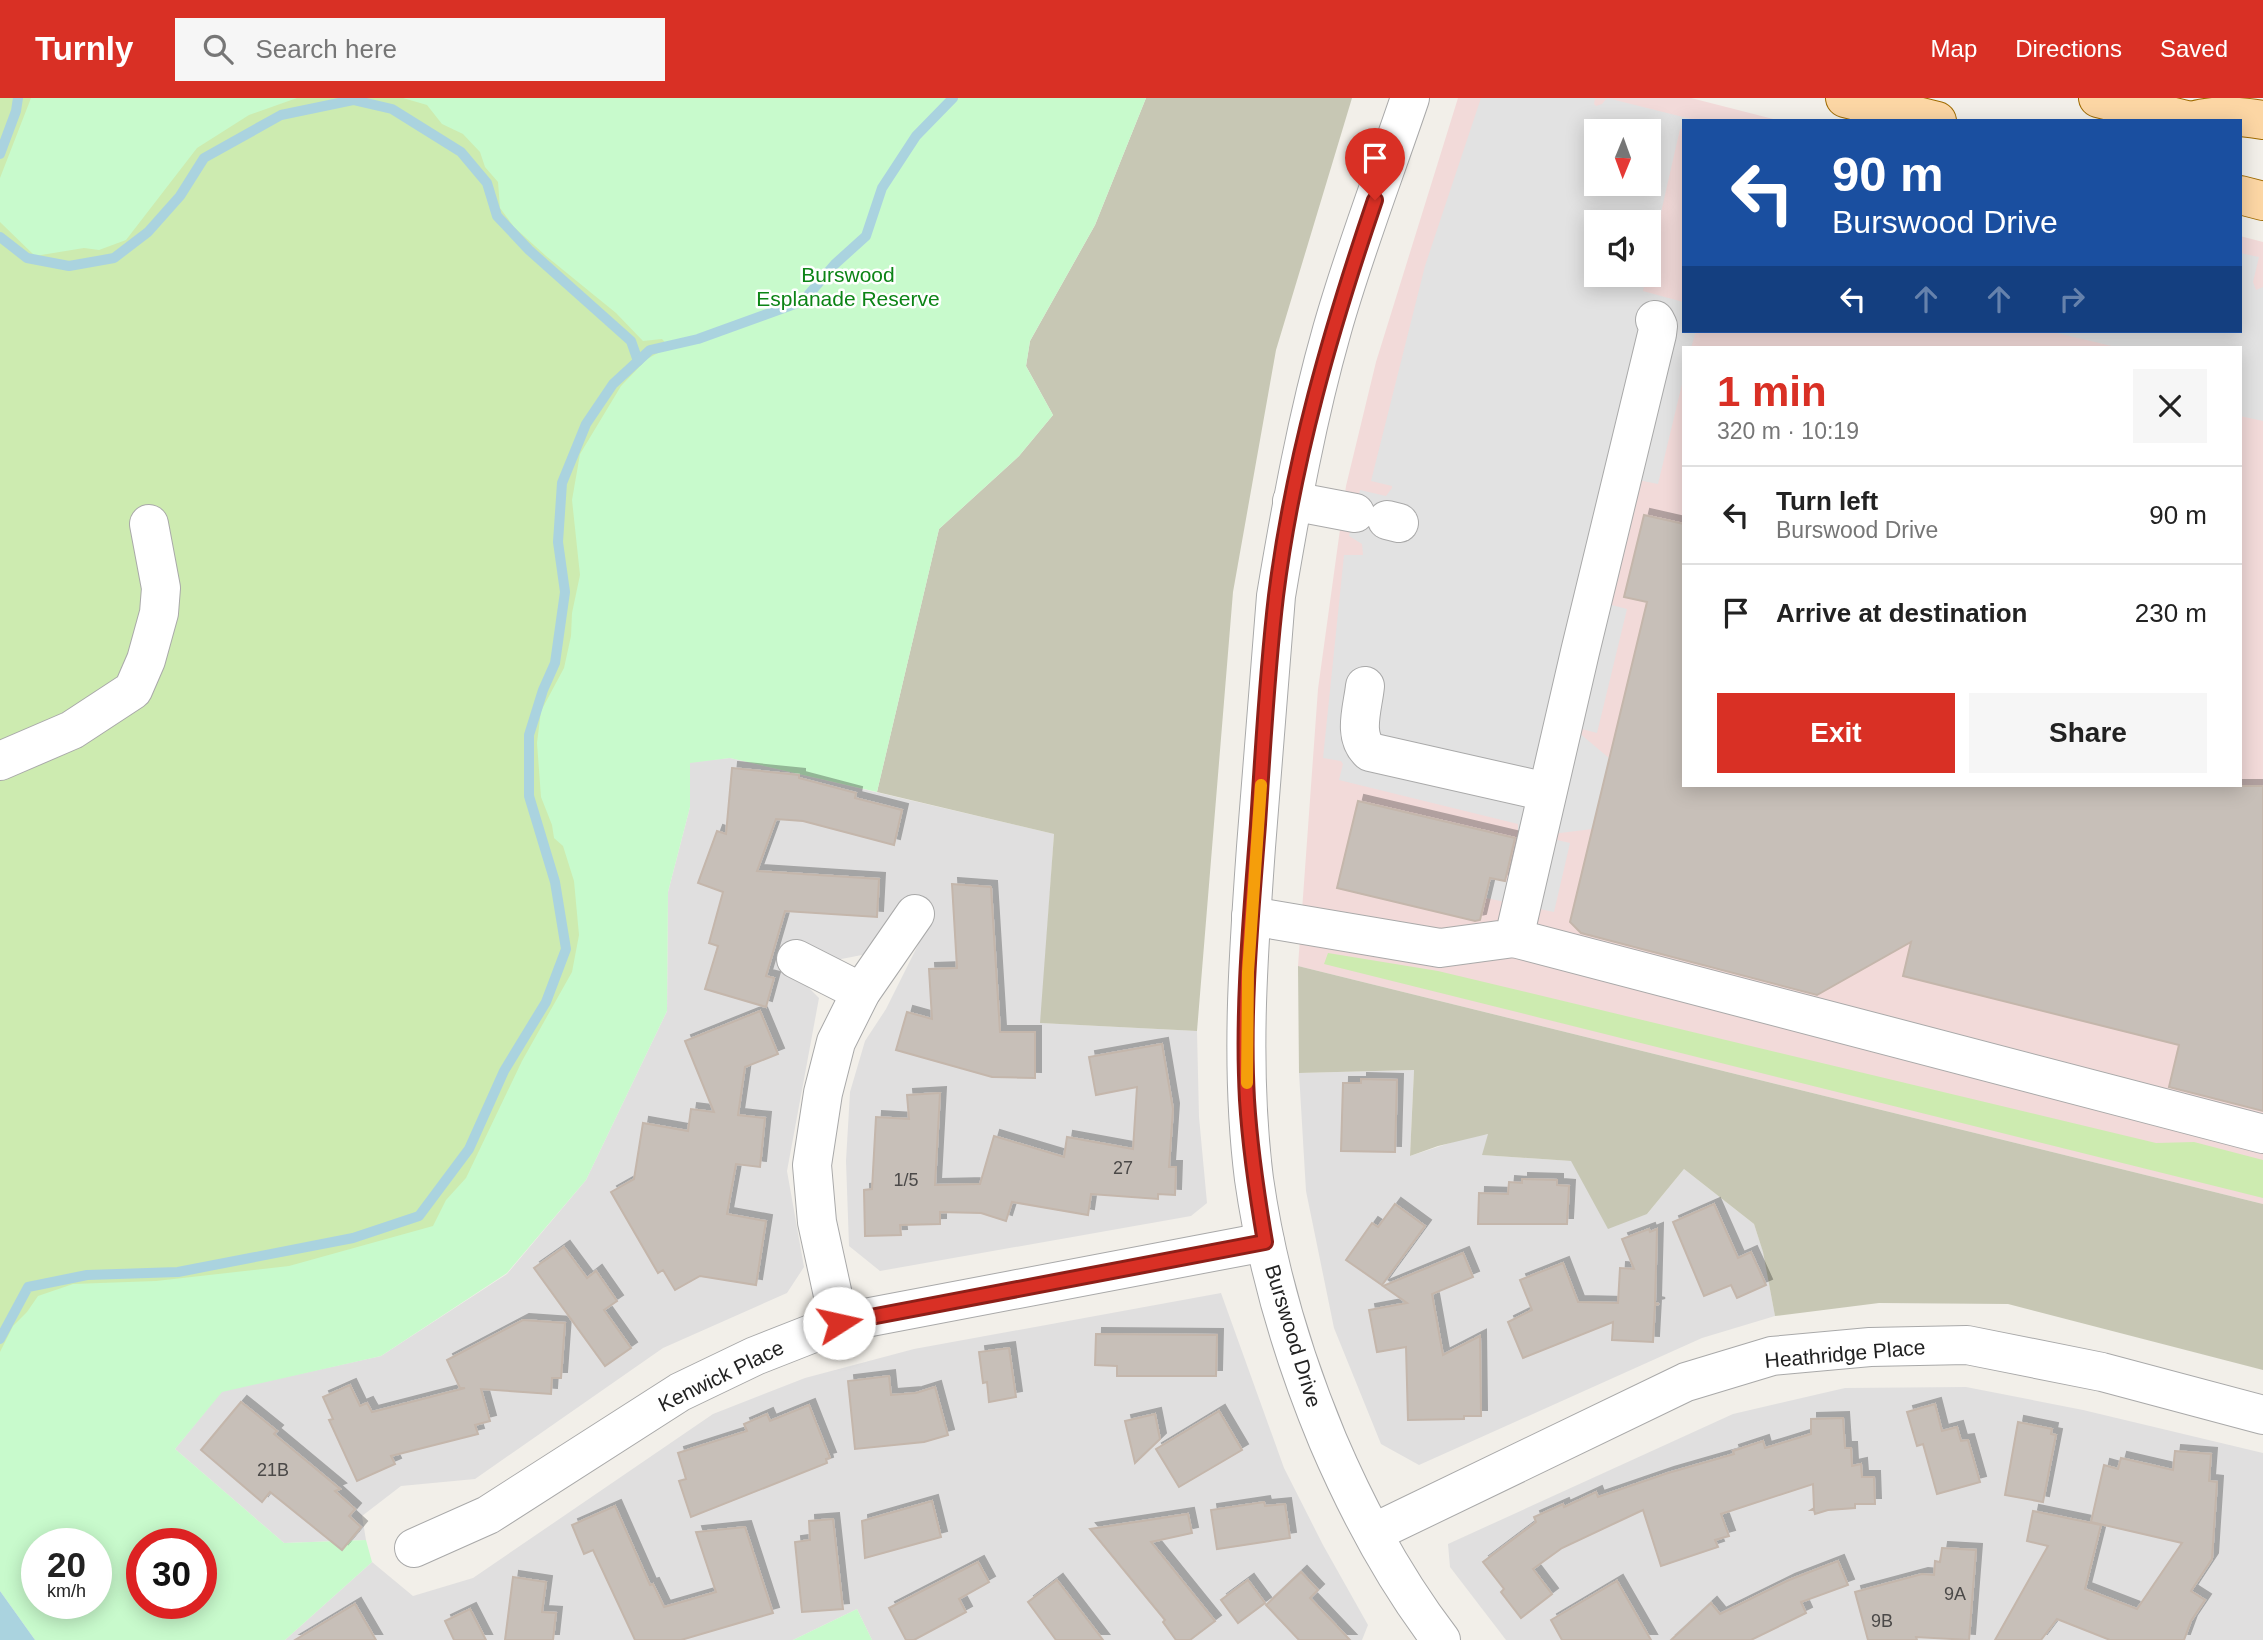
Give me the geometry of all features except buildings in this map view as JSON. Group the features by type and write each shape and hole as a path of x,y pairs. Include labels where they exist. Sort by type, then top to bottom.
{"main road":[{"path":"1845,98 1887,104 1931,119"},
{"path":"2098,98 2182,119"},
{"path":"2197,119 2228,114 2263,120"},
{"path":"2242,133 2263,138"},
{"path":"2242,196 2263,201"}],"street":[{"name":"Burswood Drive","path":"1410,98 1331,332 1314,395 1276,596 1251,916 1246,1025 1247,1089 1254,1178 1265,1242 1278,1295 1309,1395 1346,1482 1436,1638"},
{"path":"1514,938 1654,348 1658,326 1655,320"},
{"path":"1292,501 1380,518"},
{"path":"0,761 72,730 133,690 146,660 159,613 161,588 149,524"},
{"path":"1365,686 1360,734 1364,746 1370,752 1547,792"},
{"path":"839,1323 817,1222 812,1165 823,1093 836,1042 861,992 915,914"},
{"path":"1251,916 1440,948 1514,938 2263,1134"},
{"path":"796,959 861,992"},
{"name":"Kenwick Place","path":"414,1548 488,1515 680,1392 755,1356 839,1323 1265,1242"},
{"name":"Heathridge Place","path":"1373,1532 1686,1382 1772,1356 1870,1347 1968,1345 2102,1372 2263,1415"}],"shaded area":[{"path":"1146,98 1352,98 1276,350 1233,592 1197,1031 1040,1023 1054,834 877,792 939,529 1019,456 1053,415 1026,366 1030,341 1095,225"},
{"path":"1458,98 1691,98 1773,119 1682,119 1682,333 2242,333 2242,237 2263,242 2263,1204 1298,966 1318,689 1346,486 1376,362"},
{"path":"1481,98 1595,98 1596,106 1607,98 1691,119 1682,119 1682,129 1661,212 1661,210 1584,210 1584,287 1644,287 1643,291 1682,302 1682,333 1695,333 1692,346 1682,346 1682,384 1658,484 1638,480 1608,604 1627,609 1597,733 1578,728 1578,732 1609,758 1592,829 1552,834 1553,839 1570,843 1554,912 1486,898 1490,878 1507,882 1518,839 1518,824 1339,780 1343,764 1341,761 1323,758 1344,555 1363,555 1362,544 1349,536 1360,490 1386,496 1392,486 1371,481 1425,266"},
{"path":"2242,253 2259,257 2253,282 2256,290 2263,287 2263,421 2242,416 2242,346 2112,346 2057,333 2242,333"},
{"path":"730,758 1054,834 1041,1023 1197,1031 1199,1117 1207,1203 1191,1216 880,1271 849,1246 846,1161 850,1092 865,1041 886,1009 934,913 912,900 867,954 790,969 819,998 787,1171 804,1267 787,1293 663,1348 475,1479 401,1486 362,1516 366,1540 284,1543 175,1449 222,1391 381,1356 507,1274 586,1180 667,1011 668,892 690,807 690,762"},
{"path":"1298,966 2263,1204 2263,1370 2008,1304 1879,1303 1775,1316 1763,1252 1754,1224 1684,1169 1647,1214 1608,1229 1571,1161 1482,1155 1488,1134 1410,1156 1414,1070 1299,1073"},
{"path":"1414,1070 1410,1156 1471,1136 1489,1134 1483,1155 1572,1161 1647,1214 1684,1169 1754,1224 1763,1251 1775,1316 1702,1338 1419,1465 1381,1444 1334,1328 1306,1191 1299,1073"},
{"path":"1221,1293 1284,1468 1368,1625 1362,1640 872,1640 857,1609 793,1640 285,1640 372,1562 413,1596 473,1578 713,1414 805,1378 914,1349"},
{"path":"1966,1387 2083,1410 2263,1453 2263,1640 1506,1640 1450,1567 1448,1544 1733,1414 1845,1388"}],"green space":[{"path":"0,98 547,98 736,258 639,611 539,1167 283,1352 0,1496"},
{"path":"31,98 297,98 249,115 197,148 126,240 99,250 84,248 35,256 0,222 0,178"},
{"name":"Burswood Esplanade Reserve","path":"403,98 1146,98 1095,225 1030,341 1026,366 1053,415 1019,456 939,529 877,792 730,758 690,763 690,807 668,892 667,1011 586,1180 507,1273 381,1356 222,1392 175,1449 284,1543 366,1540 372,1562 285,1640 35,1640 0,1591 0,1352 13,1326 38,1296 73,1284 156,1281 289,1266 433,1226 446,1200 466,1178 522,1061 572,972 579,935 574,881 563,846 554,838 541,797 537,743 541,711 564,668 580,575 572,500 580,454 621,386 647,359 669,347 662,339 643,341 616,313 514,227 500,208 498,182 485,167 480,152 463,134 442,124 427,105"},
{"path":"1328,953 1438,971 2156,1143 2194,1142 2263,1160 2263,1198 1324,964"},
{"path":"857,1609 872,1640 793,1640"}],"water":[{"path":"0,1591 35,1640 0,1640"}],"waterway":[{"path":"0,154 18,98"},
{"path":"0,1339 28,1287 87,1275 178,1272 353,1238 419,1216 469,1149 504,1071 546,1002 566,949 555,882 529,796 529,735 543,690 555,663 565,592 558,542 562,483 586,424 613,384 650,350 698,339 803,301 835,264 866,236 882,188 916,136 953,98"},
{"path":"0,237 27,258 69,266 114,258 148,232 180,196 204,158 281,115 353,100 392,109 461,152 487,183 497,216 529,250 631,341 638,361"}],"slow traffic":[{"path":"1247,1083 1248,972 1261,785"}],"route":[{"path":"839,1323 1265,1242 1254,1178 1247,1101 1246,1025 1251,916 1276,596 1314,395 1331,332 1375,200"}]}
